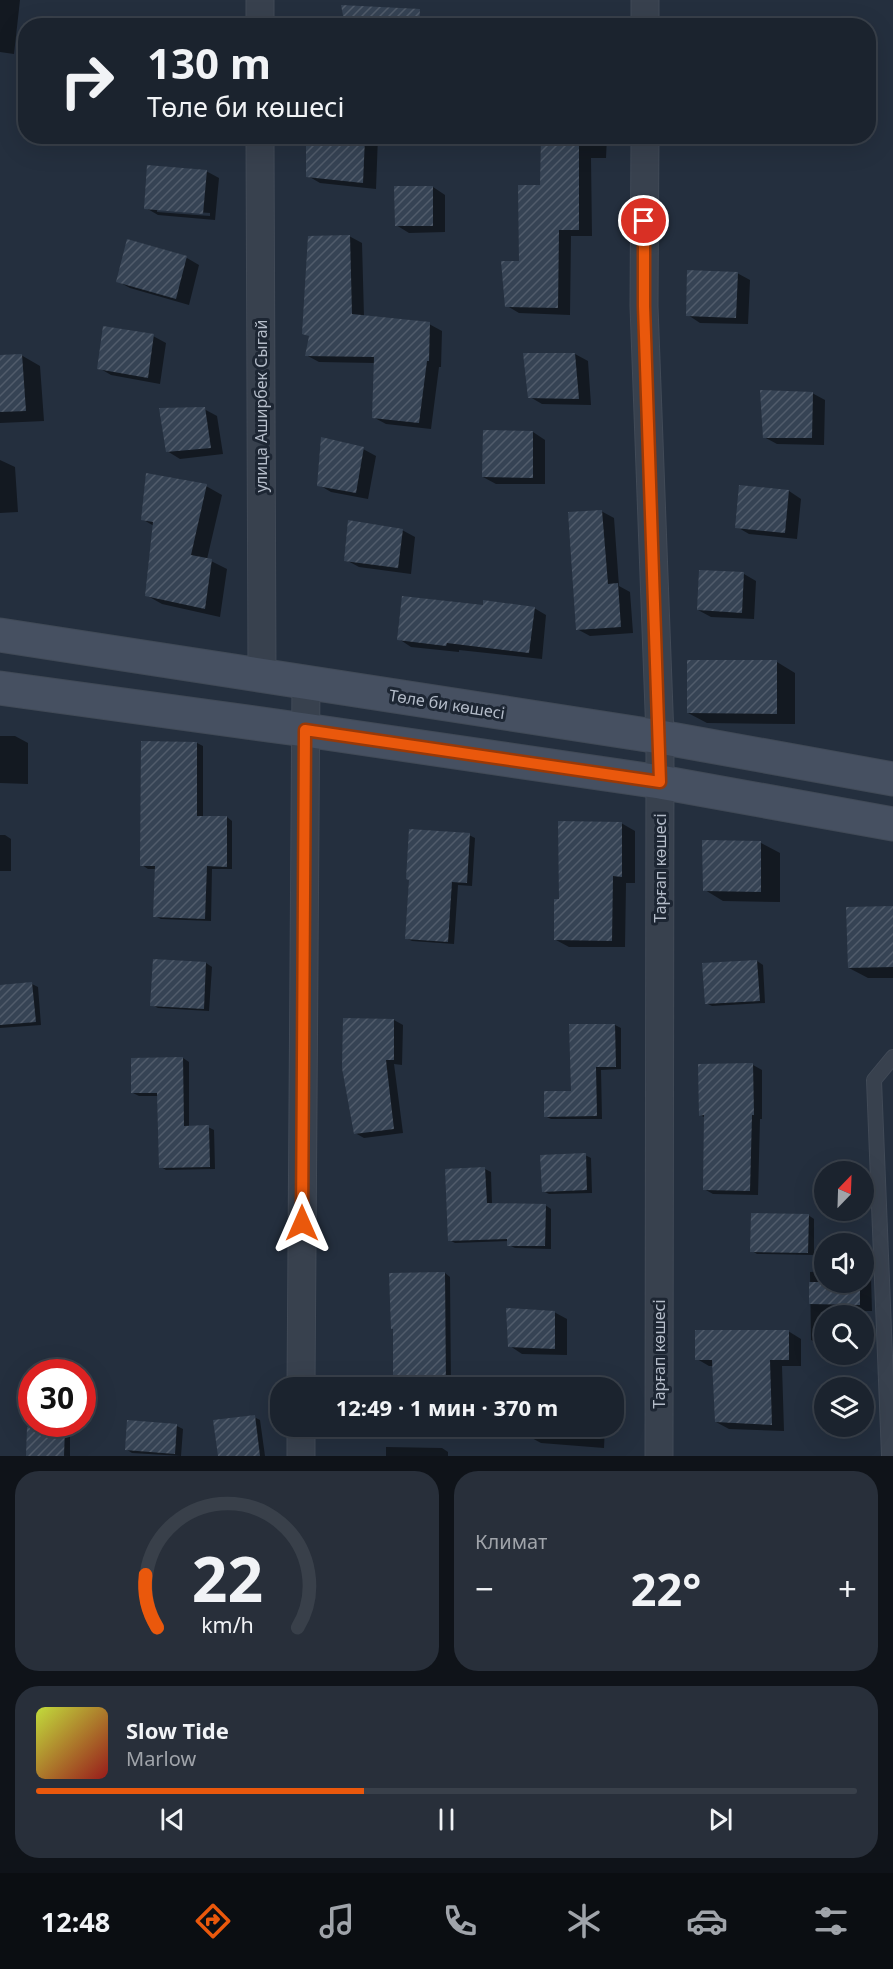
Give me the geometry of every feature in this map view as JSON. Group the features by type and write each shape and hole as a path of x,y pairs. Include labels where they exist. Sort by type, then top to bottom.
{"main road":[{"name":"Төле би көшесі","path":"0,635 660,737 893,779"},
{"path":"0,688 660,782 893,824"}],"street":[{"path":"260,0 260,18"},
{"path":"645,0 645,18"},
{"name":"улица Аширбек Сыгай","path":"260,144 262,675"},
{"name":"Тарғап көшесі","path":"645,144 644,306 660,737 659,1456"},
{"path":"301,1377 306,681"},
{"path":"301,1437 301,1456"}],"lane":[{"path":"890,1456 889,1291 874,1080 893,1057"}],"building":[{"path":"341,5 420,9 419,18 343,18"},
{"path":"306,144 365,144 363,183 306,177"},
{"path":"541,144 579,144 579,230 559,230 558,308 505,307 501,261 519,261 518,185 540,185"},
{"path":"147,165 207,170 203,214 144,209"},
{"path":"394,186 433,186 433,226 395,226"},
{"path":"350,235 352,314 430,322 429,361 427,361 419,423 372,418 374,357 305,356 309,336 302,334 308,236"},
{"path":"127,239 187,256 176,299 116,282"},
{"path":"687,270 738,272 736,318 686,316"},
{"path":"103,326 154,334 148,378 97,369"},
{"path":"523,353 575,353 579,399 528,398"},
{"path":"22,354 26,411 0,412 0,355"},
{"path":"760,390 813,392 812,438 763,438"},
{"path":"205,407 211,448 166,452 159,408"},
{"path":"483,430 533,431 533,478 482,477"},
{"path":"321,437 364,447 356,493 317,486"},
{"path":"146,473 207,484 191,555 212,559 205,609 145,596 153,522 141,520"},
{"path":"739,485 789,490 785,533 735,528"},
{"path":"602,510 608,584 618,583 621,627 576,630 568,512"},
{"path":"348,520 403,529 398,568 344,561"},
{"path":"699,570 744,572 742,613 697,610"},
{"path":"402,596 483,605 483,600 535,607 529,653 447,643 446,646 397,640"},
{"path":"687,660 777,660 777,714 687,713"},
{"path":"141,741 197,742 197,816 227,816 227,867 207,866 205,919 153,917 155,866 140,866"},
{"path":"558,821 622,822 622,877 613,876 612,941 554,940 554,899 559,899"},
{"path":"409,829 470,833 467,883 452,882 448,942 405,939 409,880 406,879"},
{"path":"702,840 761,841 761,892 703,891"},
{"path":"893,906 893,967 848,968 846,907"},
{"path":"153,959 206,962 204,1009 150,1006"},
{"path":"757,960 760,1001 705,1004 702,963"},
{"path":"32,982 36,1022 0,1025 0,985"},
{"path":"343,1018 394,1019 394,1060 386,1060 394,1129 354,1134 342,1068"},
{"path":"569,1024 615,1024 616,1067 596,1067 597,1116 544,1117 544,1091 571,1091"},
{"path":"183,1057 184,1126 209,1125 210,1167 159,1168 157,1093 131,1093 131,1058"},
{"path":"753,1063 754,1115 752,1115 750,1191 703,1190 704,1115 699,1116 698,1064"},
{"path":"586,1153 587,1190 542,1192 540,1155"},
{"path":"485,1167 487,1203 546,1204 545,1246 507,1246 507,1239 448,1241 445,1169"},
{"path":"751,1213 809,1214 808,1253 750,1252"},
{"path":"445,1272 446,1377 393,1377 393,1329 391,1329 389,1273"},
{"path":"809,1282 814,1282 814,1293 860,1293 860,1305 809,1304"},
{"path":"506,1308 555,1311 555,1349 508,1347"},
{"path":"695,1330 789,1330 789,1360 770,1360 772,1425 715,1422 712,1360 695,1360"},
{"path":"255,1415 260,1456 218,1456 213,1420"},
{"path":"127,1420 177,1424 175,1454 125,1450"},
{"path":"27,1437 65,1437 64,1456 26,1456"}],"route":[{"path":"302,1223 305,730 660,782 644,306 644,221"}]}
